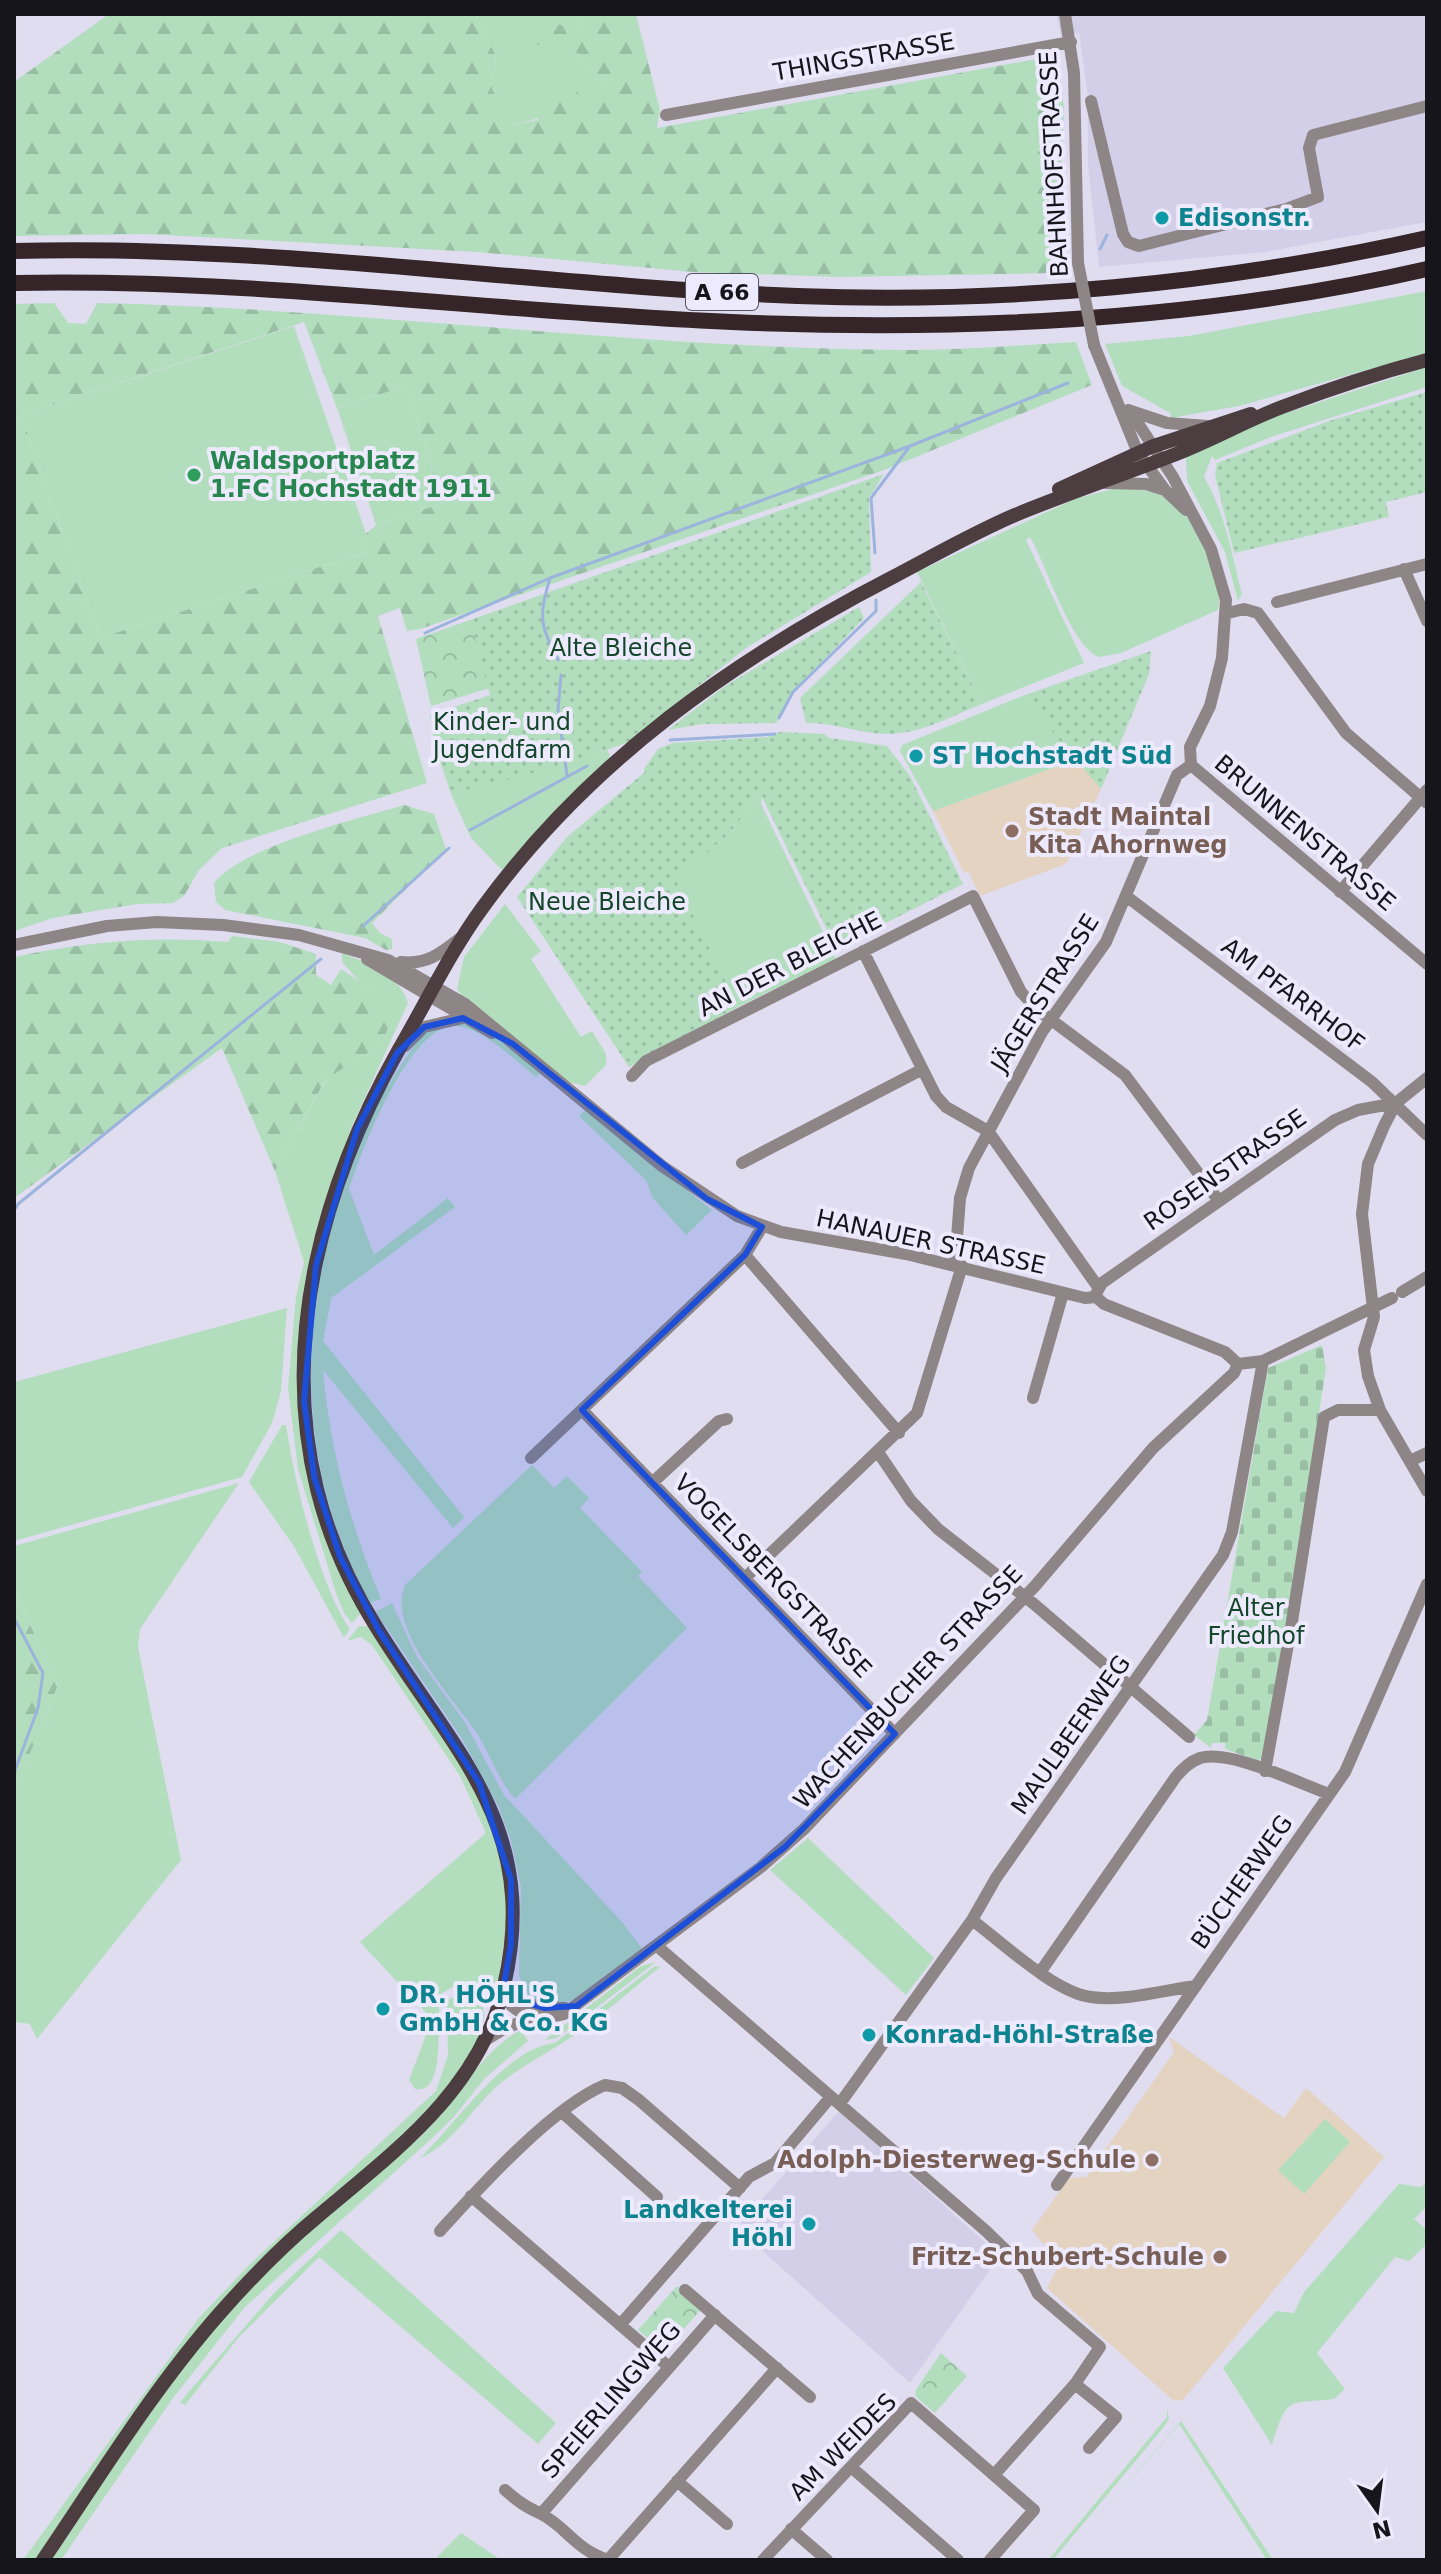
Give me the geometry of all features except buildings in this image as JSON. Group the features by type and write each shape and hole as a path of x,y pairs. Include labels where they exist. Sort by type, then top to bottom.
{"highway":[{"name":"A 66","path":"14,251 321,260 655,288 869,297 1008,294 1183,278 1315,260 1427,238"},
{"name":"A 66","path":"14,283 163,284 472,302 676,319 872,326 1012,323 1213,305 1330,289 1427,269"}],"main road":[{"path":"43,2560 163,2384 211,2323 294,2237 432,2115 463,2080 487,2039 502,1995 511,1944 513,1899 498,1825 470,1765 379,1631 349,1577 320,1500 307,1435 304,1346 319,1250 338,1182 357,1129 464,934 506,876 580,794 672,713 747,659 817,617 1055,491 1278,408 1427,360"},
{"path":"1010,517 1096,484 1208,426 1278,408"}],"street":[{"name":"BAHNHOFSTRASSE","path":"1065,14 1071,42 1078,263 1094,345 1125,407 1128,434 1149,456 1191,515 1215,559 1228,613"},
{"name":"THINGSTRASSE","path":"666,115 1071,42"},
{"name":"BAHNHOFSTRASSE","path":"1091,101 1123,234 1135,245 1146,246 1318,197 1309,148 1313,135 1427,106"},
{"path":"1125,407 1167,423 1208,426"},
{"name":"BAHNHOFSTRASSE","path":"1149,456 1165,490 1191,515"},
{"path":"1096,484 1146,484 1165,490"},
{"path":"1277,602 1427,564"},
{"path":"1404,569 1427,621"},
{"path":"1228,613 1244,609 1258,613 1346,733 1425,797 1340,892"},
{"name":"JÄGERSTRASSE","path":"746,1577 899,1433 921,1406 958,1265 962,1186 988,1131 1051,1019 1099,953 1177,775 1191,765 1190,747 1210,706 1228,613"},
{"name":"BRUNNENSTRASSE","path":"1191,765 1427,964"},
{"name":"AN DER BLEICHE","path":"632,1076 646,1061 973,896 1018,987 1051,1019"},
{"name":"AM PFARRHOF","path":"1126,896 1396,1103 1427,1135"},
{"path":"14,945 85,929 157,922 277,931 319,939 356,953 431,990"},
{"path":"356,953 388,960 423,962 440,954 464,934"},
{"path":"863,951 921,1070 942,1104 988,1131 1097,1292"},
{"path":"388,960 431,990"},
{"name":"HANAUER STRASSE","path":"431,990 463,1018 513,1044"},
{"name":"HANAUER STRASSE","path":"431,990 465,1004 662,1166 720,1207 762,1227 958,1265 1063,1293 1097,1292 1104,1304 1225,1352 1238,1364"},
{"path":"397,1053 424,1027 463,1018"},
{"path":"1051,1019 1103,1055 1133,1084 1219,1201"},
{"path":"742,1163 921,1070"},
{"path":"1427,1078 1396,1103 1373,1149 1362,1197 1373,1310 1364,1356 1380,1410 1427,1491"},
{"name":"ROSENSTRASSE","path":"1097,1292 1335,1120 1358,1110 1396,1103"},
{"path":"531,1458 745,1255 762,1227"},
{"path":"745,1255 899,1433"},
{"path":"1238,1364 1263,1361 1373,1310 1427,1277"},
{"path":"1033,1398 1063,1293"},
{"name":"MAULBEERWEG","path":"620,2325 752,2175 775,2163 835,2100 972,1920 996,1878 1228,1545 1263,1361"},
{"name":"WACHENBUCHER STRASSE","path":"487,2039 507,2027 564,2014 577,2006 785,1847 1023,1598 1153,1448 1234,1373 1238,1364"},
{"name":"VOGELSBERGSTRASSE","path":"582,1410 895,1734"},
{"path":"1265,1771 1324,1417 1338,1410 1380,1410"},
{"name":"VOGELSBERGSTRASSE","path":"652,1483 719,1421 727,1419"},
{"path":"878,1452 911,1501 931,1522 1189,1737"},
{"path":"1410,1461 1427,1453"},
{"name":"BÜCHERWEG","path":"1057,2185 1329,1794 1355,1751 1427,1584"},
{"path":"1041,1971 1184,1768 1198,1759 1216,1757 1329,1794"},
{"path":"972,1920 1065,1988 1096,1997 1196,1986"},
{"path":"657,1946 1017,2260 1038,2294 1100,2347 1075,2384 994,2475"},
{"path":"502,1995 544,2008 577,2006"},
{"path":"502,1995 515,2011 537,2018"},
{"path":"440,2231 471,2196 563,2113 599,2088 622,2088 740,2188"},
{"path":"563,2113 657,2197"},
{"path":"471,2196 669,2367"},
{"path":"685,2290 810,2397"},
{"name":"SPEIERLINGWEG","path":"541,2514 715,2315"},
{"path":"608,2560 777,2368"},
{"path":"1075,2384 1116,2417 1089,2448"},
{"name":"AM WEIDES","path":"763,2560 911,2403 1034,2510 990,2560"},
{"path":"851,2467 958,2560"},
{"path":"677,2481 727,2524"},
{"name":"SPEIERLINGWEG","path":"505,2490 530,2512 541,2514 585,2552 608,2560"},
{"path":"791,2529 827,2560"}],"highlighted area":[{"path":"463,1018 513,1044 707,1199 762,1227 745,1255 582,1410 895,1734 785,1847 577,2006 544,2008 502,1995 511,1944 511,1880 479,1783 379,1631 340,1557 314,1477 304,1401 316,1265 357,1129 397,1053 424,1027"}],"shaded area":[{"path":"1056,14 1427,14 1427,222 1265,252 1099,267 1088,166 1088,97 1079,33 1061,36"},
{"name":"Stadt Maintal Kita Ahornweg","path":"1078,759 1101,789 1066,864 980,896 968,871 964,873 933,811"},
{"name":"Fritz-Schubert-Schule","path":"1169,2037 1284,2118 1306,2088 1384,2157 1183,2400 1174,2401 1047,2288 1057,2269 1055,2259 1032,2230 1069,2178 1086,2177 1174,2052"},
{"path":"839,2111 1000,2256 910,2383 737,2228"}],"green space":[{"path":"109,14 475,14 496,56 492,89 513,125 538,120 554,75 584,98 608,90 577,53 536,44 537,18 577,30 587,14 636,14 660,110 657,128 1058,55 1064,109 1056,273 839,277 693,272 477,252 146,234 14,236 14,82"},
{"path":"475,14 587,14 577,30 577,53 609,91 512,125 492,89 496,56"},
{"path":"1427,291 1427,353 1239,406 1171,418 1170,413 1122,386 1105,344 1189,336"},
{"path":"54,303 68,323 86,324 97,303 298,313 801,348 923,350 1076,342 1092,385 884,470 420,629 407,631 400,608 378,616 427,783 222,848 199,870 184,896 173,903 137,904 53,918 14,931 14,304","holes":["304,322 337,408 406,386 443,503 376,525 361,538 366,552 100,638 21,415"]},
{"name":"Waldsportplatz 1.FC Hochstadt 1911","path":"294,326 367,536 361,538 366,552 100,638 21,415"},
{"path":"1427,367 1427,387 1271,437 1215,460 1212,456 1204,477 1227,534 1242,594 1238,601 1225,552 1187,481 1186,457 1271,418"},
{"path":"406,386 443,503 376,525 337,408"},
{"path":"1427,392 1427,492 1386,502 1389,517 1234,553 1215,475 1217,463 1332,420"},
{"name":"Alte Bleiche","path":"884,474 869,498 871,572 746,648 627,743 559,766 451,794 434,743 430,715 490,695 470,620"},
{"path":"1116,488 1157,493 1180,508 1198,534 1212,566 1219,597 1218,610 1121,653 1099,657 1088,650 1078,637 1030,537 1026,540 1084,663 982,704 917,572 1075,499"},
{"path":"921,582 982,704 936,724 899,733 806,723 800,698"},
{"name":"Alte Bleiche","path":"859,607 864,618 791,694 776,723 702,724 668,730 725,686"},
{"path":"470,620 490,688 431,706 416,639"},
{"path":"1151,651 1149,674 1101,789 1022,696"},
{"path":"1022,696 1078,759 933,811 900,751 902,745"},
{"name":"Neue Bleiche","path":"780,732 824,734 829,738 887,746 910,776 963,884 836,948 762,797 755,796 730,832 674,877 738,1007 629,1067 517,897 567,837 645,772 658,749 673,743 768,737"},
{"path":"608,750 610,758 502,870 471,838 451,794"},
{"path":"755,796 762,796 761,804 836,959 738,1007 673,877 730,832"},
{"path":"404,805 434,814 446,849 372,923 380,933 392,939 392,949 386,950 365,938 225,910 216,902 214,883 250,857 303,835"},
{"path":"505,904 541,951 531,959 581,1037 592,1031 606,1054 606,1065 585,1086 569,1082 465,1000 457,989 464,957"},
{"path":"232,936 280,942 316,954 316,975 331,985 341,969 382,996 392,1017 382,1044 326,1079 275,1171 222,1048 14,1198 14,957 122,941 228,942"},
{"path":"342,953 390,978 404,993 408,1003 351,1128 318,1227 302,1426 362,1612 352,1623 336,1593 298,1469 288,1388 296,1297 304,1262 275,1171 327,1078 382,1044 382,996 359,981 342,962"},
{"path":"460,1022 497,1039 541,1072 536,1077 479,1033 458,1026 440,1030 422,1044 390,1092 349,1189 374,1255 448,1198 455,1207 331,1298 323,1341 464,1517 453,1528 323,1370 343,1487 381,1599 369,1603 336,1527 316,1442 311,1381 313,1319 322,1258 338,1198 360,1141 387,1087 421,1037 429,1030"},
{"path":"585,1110 712,1210 686,1235 653,1198 646,1180 579,1116"},
{"path":"287,1308 281,1391 272,1423 242,1477 14,1541 14,1382"},
{"name":"Alter Friedhof","path":"1322,1345 1326,1368 1265,1757 1257,1760 1225,1749 1225,1743 1212,1743 1211,1748 1194,1735 1207,1720 1268,1368"},
{"path":"282,1425 286,1425 318,1559 350,1629 344,1638 295,1548 249,1482"},
{"path":"532,1465 554,1488 567,1476 589,1498 580,1508 642,1572 638,1576 687,1628 515,1799 478,1735 439,1683 413,1641 404,1621 402,1601 406,1584"},
{"path":"239,1483 140,1629 138,1647 181,1860 37,2039 30,2024 14,2022 14,1792 58,1685 14,1590 14,1546"},
{"path":"14,1590 58,1685 14,1792"},
{"path":"392,1603 417,1657 464,1721 504,1795 622,1922 643,1950 578,1998 560,2004 543,2004 529,1995 519,1975 521,1887 511,1840 499,1808 463,1740 376,1612"},
{"path":"359,1626 369,1626 468,1772 502,1854 508,1914 498,1984 458,1984 442,1993 437,2066 433,2079 426,2087 415,2089 409,2080 432,2019 360,1942 486,1833 460,1776 372,1645 361,1637 347,1641"},
{"path":"808,1838 934,1958 906,1995 770,1870"},
{"path":"656,1962 557,2038 545,2040 641,1966"},
{"path":"655,1966 660,1967 587,2026 503,2081 442,2145 419,2159 499,2073 536,2048 555,2043"},
{"path":"466,1992 481,1999 482,2029 467,2063 440,2098 406,2133 277,2246 37,2560 23,2560 198,2319 250,2264 436,2091 448,2055 447,2005 449,1999"},
{"path":"521,2030 528,2041 484,2079 453,2118 245,2307 173,2398 61,2560 50,2560 142,2423 191,2357 244,2294 421,2136 493,2050"},
{"path":"1325,2119 1350,2142 1304,2194 1278,2170"},
{"path":"1427,2181 1427,2206 1414,2219 1427,2230 1427,2244 1409,2261 1395,2257 1317,2353 1345,2389 1334,2399 1291,2405 1282,2417 1272,2445 1223,2368 1276,2311 1294,2313 1304,2292 1399,2184 1421,2187"},
{"path":"341,2230 556,2423 538,2444 319,2257 239,2337 185,2405 180,2402 274,2293"},
{"path":"677,2286 702,2308 664,2352 638,2330"},
{"path":"941,2353 967,2376 935,2413 916,2397 915,2391"},
{"path":"1167,2408 1169,2419 1163,2428 1053,2560 1048,2560 1167,2417"},
{"path":"1181,2421 1273,2560 1267,2560 1179,2424 1061,2560"},
{"path":"461,2533 501,2560 434,2560"}],"waterway":[{"path":"1100,249 1107,235"},
{"path":"875,553 871,498 910,446 1068,383"},
{"path":"558,660 543,620 550,578 910,446"},
{"path":"425,633 550,578"},
{"path":"779,718 793,692 876,611 876,600"},
{"path":"561,675 558,710 567,775"},
{"path":"670,740 775,734"},
{"path":"470,830 587,766"},
{"path":"363,926 449,848"},
{"path":"14,1211 18,1204 321,959"},
{"path":"14,1618 43,1673 38,1708 14,1773"}],"place":[{"name":"Edisonstr.","path":"1162,218"},
{"name":"Waldsportplatz 1.FC Hochstadt 1911","path":"194,475"},
{"name":"ST Hochstadt Süd","path":"916,756"},
{"name":"Stadt Maintal Kita Ahornweg","path":"1012,831"},
{"name":"DR. HÖHL'S GmbH & Co. KG","path":"383,2009"},
{"name":"Konrad-Höhl-Straße","path":"869,2035"},
{"name":"Adolph-Diesterweg-Schule","path":"1152,2160"},
{"name":"Landkelterei Höhl","path":"809,2224"},
{"name":"Fritz-Schubert-Schule","path":"1220,2257"}],"park label":[{"name":"Kinder- und Jugendfarm","path":"502,736"}]}
